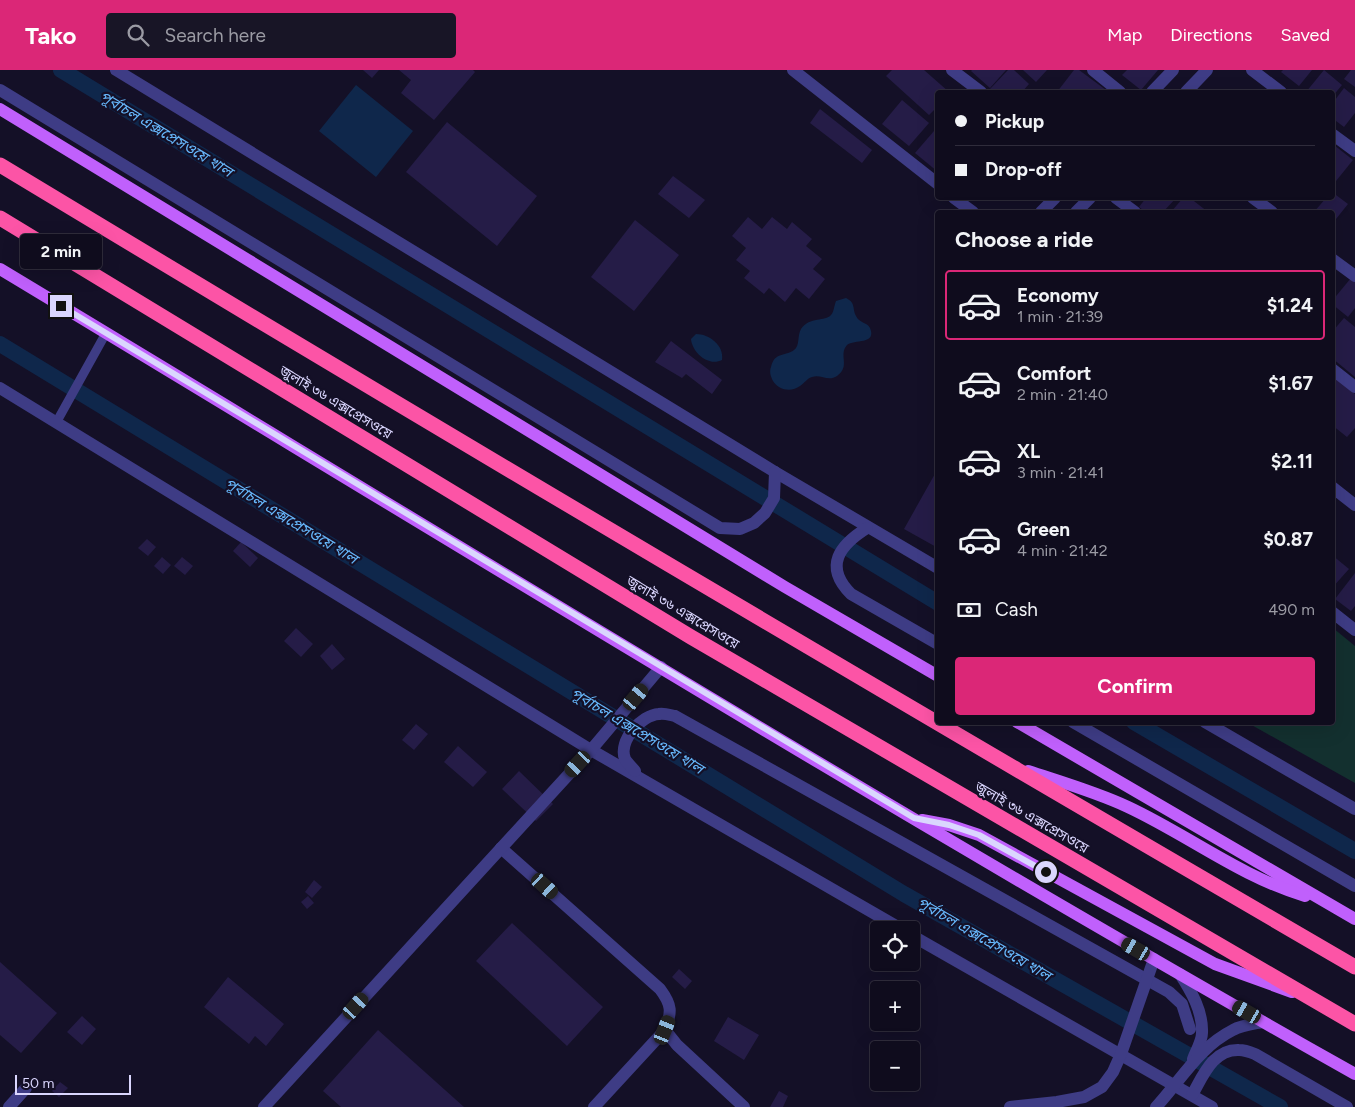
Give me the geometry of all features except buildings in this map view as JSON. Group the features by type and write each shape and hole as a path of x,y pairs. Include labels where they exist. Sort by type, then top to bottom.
{"highway":[{"path":"0,166 935,722"},
{"name":"জুলাই ৩৬ এক্সপ্রেসওয়ে","path":"0,218 700,642 1355,1024"},
{"path":"940,725 1355,966"}],"main road":[{"path":"0,108 777,582 935,674"},
{"path":"0,269 914,818 1355,1074"},
{"path":"1022,725 1355,919"},
{"path":"1006,764 1128,807 1226,861 1286,890 1323,901"},
{"path":"914,818 949,825 979,835 1215,964 1306,996"}],"street":[{"path":"116,70 867,528 935,566"},
{"path":"793,70 935,182"},
{"path":"952,70 978,90"},
{"path":"1093,70 1118,90"},
{"path":"1154,90 1173,70"},
{"path":"1188,90 1207,70"},
{"path":"1252,70 1278,90"},
{"path":"0,90 720,528 740,529 754,523 765,513 774,498 775,472"},
{"path":"1335,136 1355,152"},
{"path":"957,200 970,210"},
{"path":"1043,210 1053,200"},
{"path":"1078,210 1088,200"},
{"path":"1119,200 1132,210"},
{"path":"1256,200 1269,210"},
{"path":"1335,261 1355,276"},
{"path":"1335,372 1355,387"},
{"path":"0,388 591,750 887,921"},
{"path":"1335,489 1355,505"},
{"path":"867,528 853,537 839,553 836,568 841,584 851,594 935,642"},
{"path":"1335,614 1355,630"},
{"path":"264,1107 591,750 660,667"},
{"path":"641,778 625,759 626,740 635,726 646,719 658,714 675,716 1170,992 1182,1004 1190,1029"},
{"path":"1078,725 1355,886"},
{"path":"1210,725 1355,809"},
{"path":"501,848 660,989 669,1001 670,1016 665,1030 594,1107"},
{"path":"920,940 1212,1107"},
{"path":"1010,1107 1057,1102 1084,1096 1102,1087 1113,1072 1121,1054 1154,959"},
{"path":"1180,974 1192,992 1199,1011 1202,1034 1192,1062"},
{"path":"1156,1107 1176,1086 1192,1062 1212,1042 1234,1029 1263,1022"},
{"path":"665,1030 677,1045 744,1107"},
{"path":"1192,1095 1211,1062 1224,1053 1240,1050 1255,1054 1347,1107"},
{"path":"9,1107 26,1088"}],"lane":[{"path":"56,423 106,333"}],"green space":[{"path":"1335,630 1355,646 1355,783 1252,725 1335,725"}],"water":[{"path":"356,85 413,131 376,177 319,131"},
{"path":"846,298 853,304 857,318 870,328 870,337 864,341 847,345 844,353 843,368 834,378 818,376 808,379 797,388 786,390 779,387 773,381 770,373 775,359 796,348 801,329 805,325 809,322 828,317 833,312 836,301"},
{"path":"696,334 706,336 715,341 721,350 722,360 711,362 694,349 691,339"}],"waterway":[{"name":"পূর্বাচল এক্সপ্রেসওয়ে খাল","path":"61,70 935,601"},
{"name":"পূর্বাচল এক্সপ্রেসওয়ে খাল","path":"0,344 904,894 1280,1107"},
{"name":"পূর্বাচল এক্সপ্রেসওয়ে খাল","path":"1139,725 1355,851"}],"route":[{"path":"61,306 914,818 949,825 979,835 1046,872"}]}
